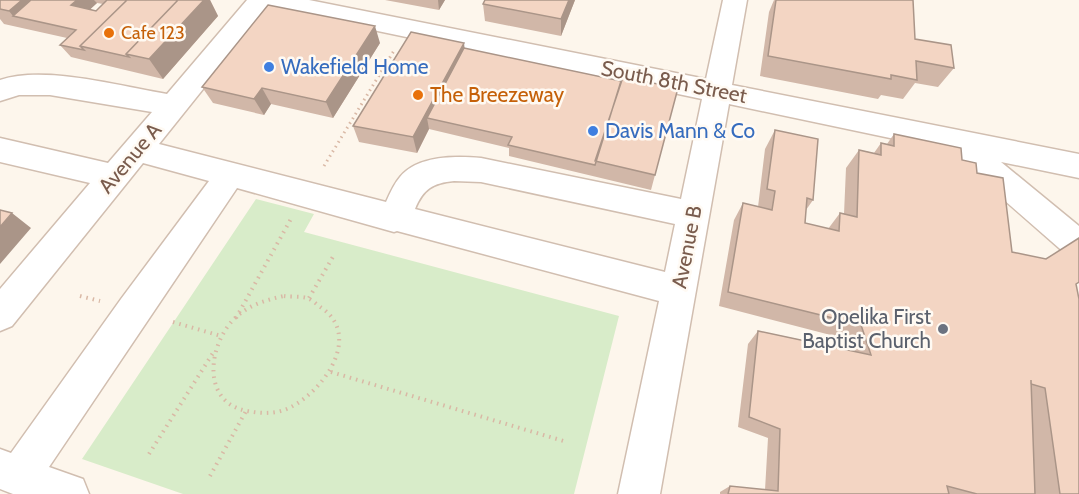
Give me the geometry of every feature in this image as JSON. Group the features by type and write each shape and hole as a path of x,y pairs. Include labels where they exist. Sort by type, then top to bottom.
{"street":[{"name":"Avenue A","path":"0,315 261,0"},
{"name":"South 8th Street","path":"269,0 1079,166"},
{"name":"Avenue B","path":"639,494 735,0"},
{"path":"0,92 17,85 50,85 174,105"},
{"path":"955,140 1079,244"},
{"path":"0,150 114,177"},
{"path":"137,150 394,219 678,291"},
{"path":"394,219 413,183 454,167 481,170 693,216"},
{"path":"68,494 9,472 133,310 230,176"}],"path":[{"path":"324,166 400,42"},
{"path":"149,454 214,352 221,336 235,318 296,210"},
{"path":"309,298 334,255"},
{"path":"80,296 100,301"},
{"path":"214,352 212,378 224,399 246,411 269,413 294,406 315,392 331,372 338,354 339,336 334,319 324,306 309,298 284,296 258,303 235,318"},
{"path":"173,322 221,336"},
{"path":"331,372 567,442"},
{"path":"210,476 246,411"}],"green space":[{"path":"256,199 314,214 304,232 619,316 574,494 183,494 82,459"}],"building":[{"path":"0,0 22,0 9,11 0,9"},
{"path":"31,0 77,0 71,5 96,11 107,0 127,0 80,46 84,50 60,45 76,30 13,16"},
{"path":"127,0 178,0 126,54 129,57 80,46"},
{"path":"178,0 204,0 149,59 126,54"},
{"path":"485,0 569,0 561,19 483,4"},
{"path":"776,0 913,0 915,39 951,45 954,68 916,61 917,80 891,75 891,79 768,56"},
{"path":"268,5 375,26 326,102 262,88 254,99 202,87"},
{"name":"The Breezeway","path":"411,32 464,43 413,137 353,126"},
{"path":"464,48 621,81 595,165 508,145 512,137 427,118"},
{"path":"623,77 678,88 655,175 595,161"},
{"name":"Opelika First Baptist Church","path":"775,130 818,139 813,200 807,198 805,223 839,231 840,213 857,217 859,150 881,155 881,143 894,146 894,134 961,148 962,160 976,163 977,173 1003,178 1012,252 1046,259 1079,238 1079,282 1076,284 1079,299 1079,494 1060,494 1045,388 1031,384 1035,494 977,494 947,486 949,494 728,494 730,486 778,491 780,429 749,417 758,331 871,355 861,325 728,292 743,203 772,210 775,191 767,189"},
{"path":"0,210 12,213 0,227"}],"place":[{"name":"Cafe 123","path":"109,33"},
{"name":"Wakefield Home","path":"269,67"},
{"name":"The Breezeway","path":"418,95"},
{"name":"Davis Mann & Co","path":"593,131"},
{"name":"Opelika First Baptist Church","path":"943,329"}]}
